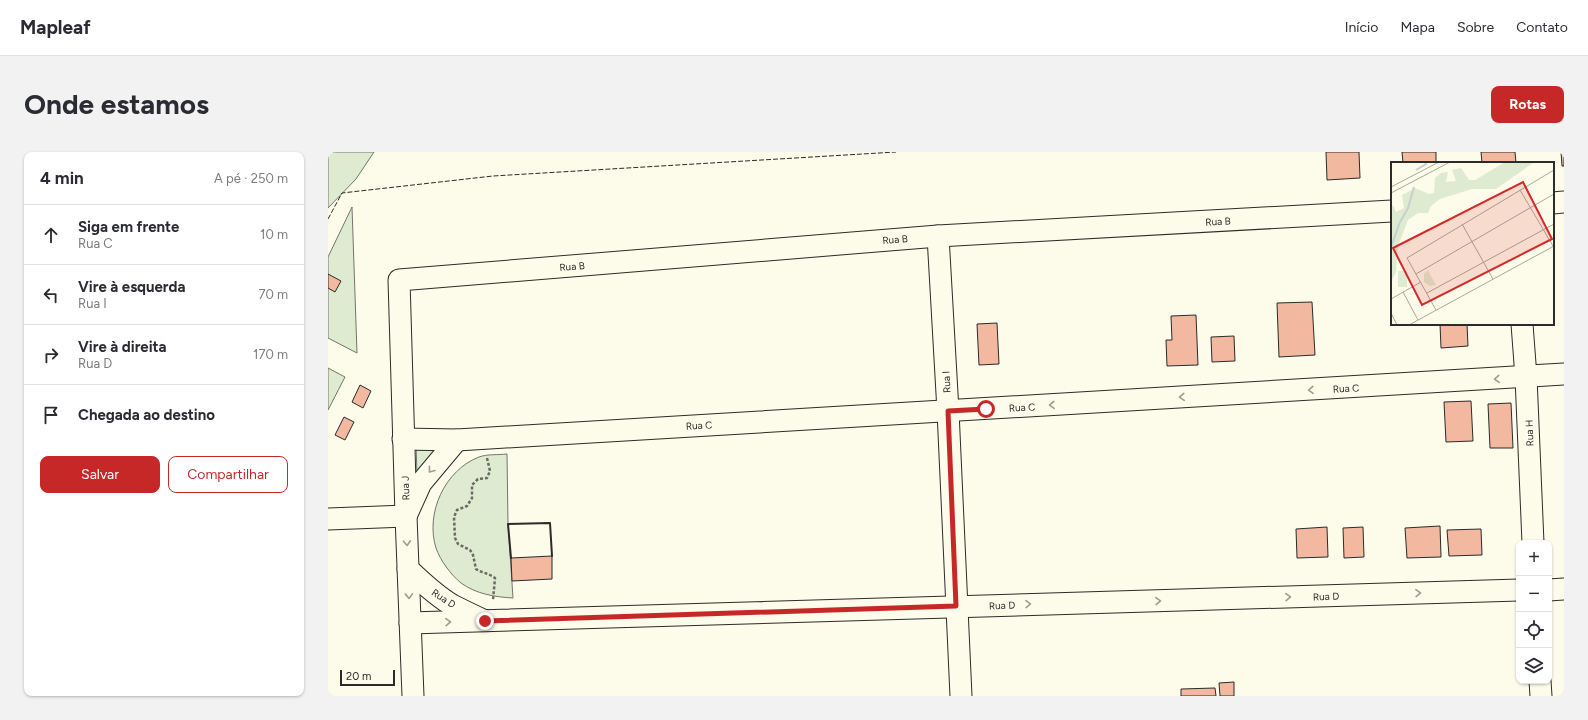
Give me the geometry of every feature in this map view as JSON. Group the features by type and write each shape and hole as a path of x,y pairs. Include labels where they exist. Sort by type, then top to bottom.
{"street":[{"name":"Rua B","path":"399,280 938,236 1391,212"},
{"name":"Rua I","path":"938,236 948,411 961,696"},
{"name":"Rua J","path":"399,280 403,439 413,696"},
{"name":"Rua H","path":"1522,325 1526,377 1533,540"},
{"name":"Rua C","path":"403,439 456,440 1564,374"},
{"path":"328,519 406,516 421,484 456,440"},
{"name":"Rua D","path":"408,569 429,589 451,604 485,621"},
{"path":"1552,590 1564,589"},
{"name":"Rua D","path":"410,623 1516,590"},
{"path":"1540,684 1541,696"}],"path":[{"path":"486,451 490,472 487,478 478,479 472,485 472,498 467,506 457,510 454,517 455,538 458,544 470,550 473,555 476,568 482,573 488,573 494,578 493,600"}],"green space":[{"path":"328,152 374,152 356,179 328,208"},
{"path":"352,207 357,353 328,338 328,257"},
{"path":"328,368 345,377 328,410"},
{"path":"416,445 437,447 417,474"},
{"path":"507,454 508,524 513,598 499,597 473,590 457,580 440,557 433,535 433,521 436,507 441,494 456,472 467,463 479,457"}],"building":[{"path":"1326,152 1359,152 1360,178 1327,180"},
{"path":"1402,152 1436,152 1436,162 1403,162"},
{"path":"1481,152 1515,152 1516,162 1482,162"},
{"path":"1561,152 1564,152 1564,166 1562,166"},
{"path":"328,274 341,281 335,292 328,288"},
{"path":"1312,302 1315,355 1279,357 1277,303"},
{"path":"1196,315 1198,365 1167,366 1166,340 1172,340 1171,316"},
{"path":"997,323 999,364 979,365 977,324"},
{"path":"1440,325 1467,325 1468,346 1441,348"},
{"path":"1234,336 1235,361 1212,362 1211,337"},
{"path":"360,385 371,391 363,408 352,402"},
{"path":"1471,401 1473,441 1446,442 1444,402"},
{"path":"1511,403 1513,448 1490,448 1488,404"},
{"path":"344,417 354,422 345,440 335,435"},
{"path":"1440,526 1441,557 1407,558 1405,528"},
{"path":"1327,527 1328,557 1297,558 1296,529"},
{"path":"1363,527 1364,557 1344,558 1343,528"},
{"path":"1481,529 1482,555 1449,556 1447,530"},
{"path":"552,556 552,579 512,581 511,558"},
{"path":"1234,682 1234,696 1220,696 1219,683"},
{"path":"1215,688 1216,696 1181,696 1181,689"}],"fence":[{"path":"328,219 342,193 493,176 896,152"}],"wall":[{"path":"511,558 508,524 550,523 552,556"}],"route":[{"path":"485,621 956,606 948,411 986,409"}]}
